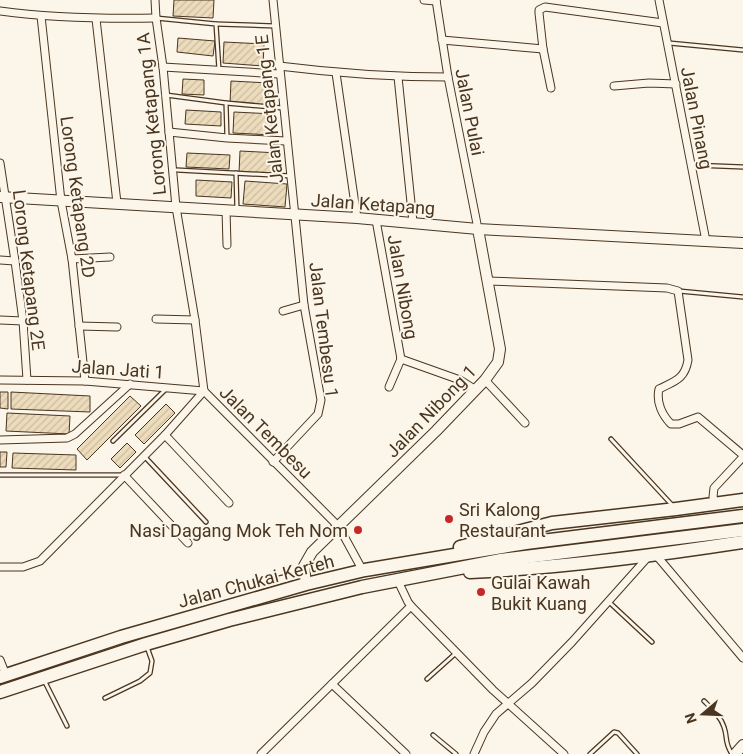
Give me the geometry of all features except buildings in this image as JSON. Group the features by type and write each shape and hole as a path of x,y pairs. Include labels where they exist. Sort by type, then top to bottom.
{"highway":[{"path":"364,571 552,523 743,500"},
{"name":"Jalan Chukai-Kerteh","path":"3,676 120,637 306,584 364,571 526,543 743,516"},
{"name":"Jalan Chukai-Kerteh","path":"0,692 146,644 229,620 397,579 501,560 743,530"},
{"path":"428,573 562,567 743,542"}],"street":[{"name":"Lorong Ketapang 1A","path":"155,0 170,132 176,207"},
{"name":"Jalan Ketapang 1E","path":"272,0 286,141 296,215"},
{"path":"424,0 436,0"},
{"name":"Jalan Pulai","path":"436,0 448,77 478,229"},
{"name":"Jalan Pinang","path":"659,0 706,241"},
{"path":"551,88 543,49 539,13 539,10 544,7 663,23"},
{"path":"0,11 41,16 96,19 156,18"},
{"name":"Lorong Ketapang 2D","path":"41,16 61,201 72,259 85,381"},
{"path":"96,19 117,203"},
{"path":"442,40 543,49"},
{"path":"163,67 219,70 279,70 398,77 448,77"},
{"path":"336,73 357,218"},
{"path":"398,77 413,222"},
{"path":"614,86 649,83 676,84"},
{"path":"170,132 227,138 286,141"},
{"name":"Lorong Ketapang 2E","path":"0,163 2,197 15,260 27,380"},
{"name":"Jalan Ketapang","path":"2,197 357,218 478,229 743,243"},
{"name":"Jalan Tembesu","path":"176,207 195,320 204,391 339,527 364,571"},
{"path":"226,210 227,245"},
{"name":"Jalan Tembesu 1","path":"273,462 318,414 321,400 304,305 296,215"},
{"name":"Jalan Nibong","path":"376,220 401,359"},
{"name":"Jalan Nibong 1","path":"306,584 304,566 312,552 476,390 498,362 500,349 478,229"},
{"path":"72,259 110,257"},
{"path":"0,260 15,260"},
{"path":"488,281 668,288 678,291 688,360 686,370 680,378 659,389 657,397 665,418 672,424 679,424 698,417 743,456 714,488 713,497 716,504"},
{"path":"283,311 304,305"},
{"path":"156,319 195,320"},
{"path":"0,320 22,321"},
{"path":"79,326 117,327"},
{"path":"390,386 401,359 460,380 476,390"},
{"name":"Jalan Jati 1","path":"0,380 85,381 204,391"},
{"path":"485,380 525,423"},
{"path":"0,440 66,438 76,434 130,384"},
{"path":"0,566 23,567 40,561 165,435 204,391"},
{"path":"165,435 229,503"},
{"path":"124,475 188,543"},
{"path":"474,754 484,732 496,714 532,683 652,556 743,658"},
{"path":"397,579 411,606 508,704 564,754"},
{"path":"261,754 411,606"},
{"path":"0,660 3,676"},
{"path":"332,684 406,754"},
{"path":"733,754 743,745"}],"lane":[{"path":"156,18 216,24 275,26"},
{"path":"216,24 219,70"},
{"path":"667,43 743,50"},
{"path":"166,95 213,102 283,108"},
{"path":"226,103 227,138"},
{"path":"691,165 743,167"},
{"path":"177,170 291,176"},
{"path":"236,173 237,211"},
{"path":"678,291 743,297"},
{"path":"112,441 167,388"},
{"path":"612,439 676,509"},
{"path":"144,455 206,522"},
{"path":"0,474 124,475"},
{"path":"608,601 652,642"},
{"path":"105,698 140,681 150,673 152,661 146,644"},
{"path":"427,679 456,653"},
{"path":"44,678 67,726"},
{"path":"704,701 718,715 724,727 726,743 733,754"},
{"path":"590,754 614,732 618,733 637,754"},
{"path":"433,735 456,754"}],"place":[{"name":"Sri Kalong Restaurant","path":"449,519"},
{"name":"Nasi Dagang Mok Teh Nom","path":"358,530"},
{"name":"Gulai Kawah Bukit Kuang","path":"481,592"}]}
